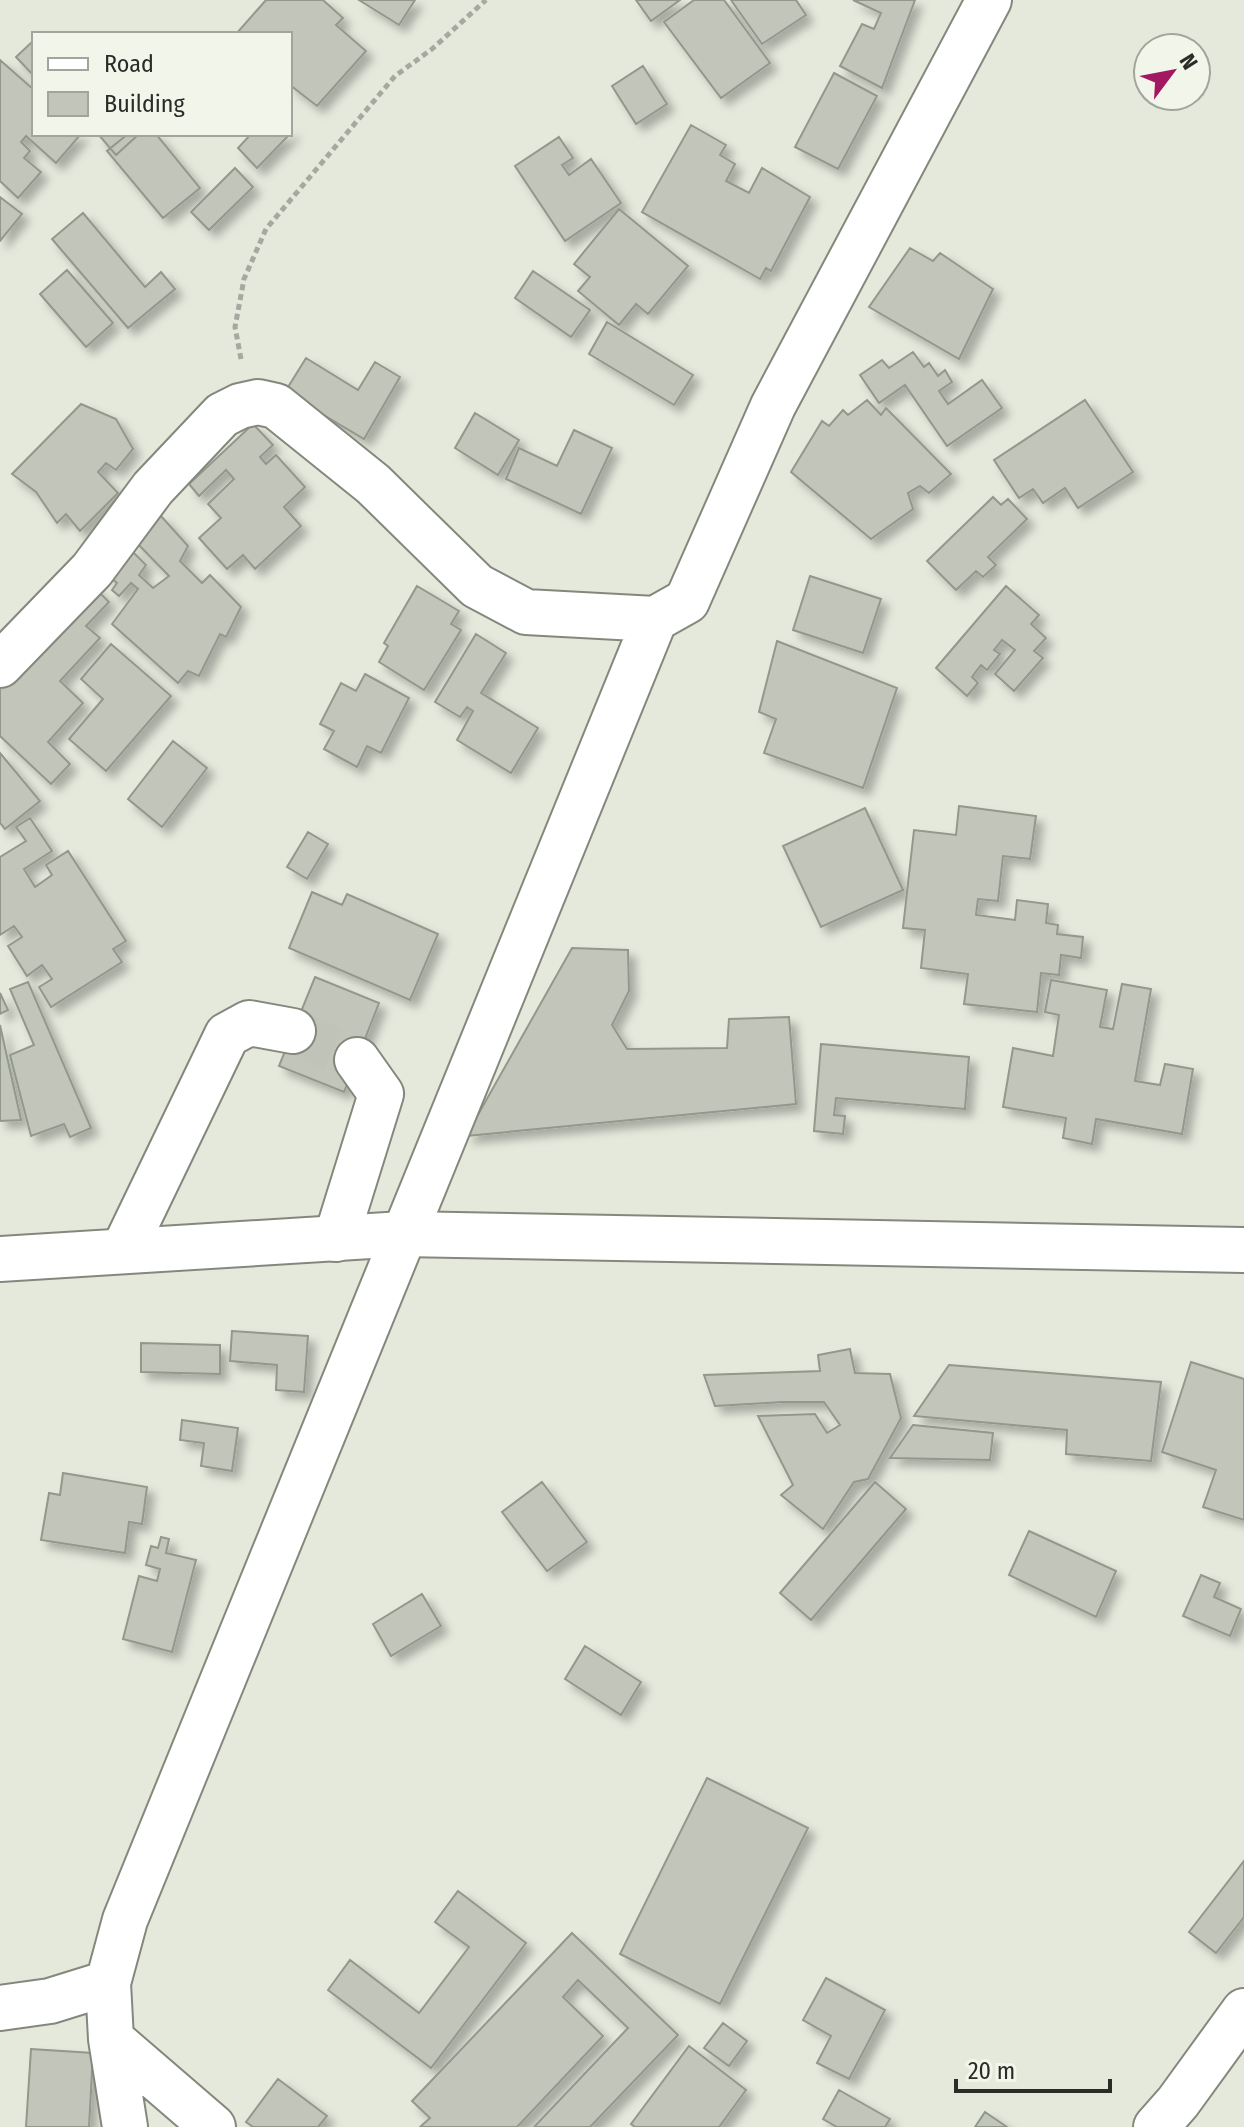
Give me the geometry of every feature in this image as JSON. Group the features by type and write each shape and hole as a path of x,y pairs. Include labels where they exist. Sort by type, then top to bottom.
{"street":[{"path":"0,665 92,570 153,488 206,431 222,415 258,402 276,406 373,484 477,586 526,612 655,619 687,601 773,406 989,0"},
{"path":"125,2127 111,2039 108,1983 125,1920 655,619"},
{"path":"123,1251 227,1035 249,1023 293,1031"},
{"path":"336,1239 381,1094 357,1060"},
{"path":"0,1259 403,1234 1244,1250"},
{"path":"0,2008 50,2001 108,1983"},
{"path":"1156,2127 1178,2102 1244,2011"},
{"path":"111,2039 213,2127"}],"path":[{"path":"249,403 235,327 244,279 266,229 395,76 432,49 486,0"}],"building":[{"path":"266,0 323,0 343,18 336,25 366,51 317,106 292,87 292,32 238,32"},
{"path":"359,0 415,0 399,25"},
{"path":"636,0 680,0 651,21"},
{"path":"694,0 724,0 770,63 721,98 664,22"},
{"path":"731,0 796,0 806,15 762,44"},
{"path":"853,0 915,0 882,88 840,66 862,24 874,29 881,13"},
{"path":"32,42 32,74 16,57"},
{"path":"0,60 32,88 32,136 79,136 56,163 26,136 21,142 30,151 24,158 41,172 18,198 0,181"},
{"path":"643,66 667,104 636,124 612,86"},
{"path":"834,73 877,96 838,169 795,147"},
{"path":"691,125 726,145 720,155 735,164 726,181 749,193 762,168 810,197 771,271 766,268 760,279 642,212"},
{"path":"100,136 137,136 116,155"},
{"path":"126,136 158,136 200,188 163,218 107,151"},
{"path":"249,136 288,136 257,168 238,148"},
{"path":"559,137 573,158 562,165 569,175 591,159 621,203 565,241 515,166"},
{"path":"235,168 253,187 209,230 191,212"},
{"path":"0,197 22,214 0,241"},
{"path":"619,209 688,266 648,314 636,304 619,325 578,291 590,277 574,264"},
{"path":"83,213 145,287 161,272 175,289 128,328 52,239"},
{"path":"910,248 933,261 940,253 993,289 959,359 869,307"},
{"path":"67,270 113,323 86,347 40,294"},
{"path":"533,271 590,310 571,337 515,298"},
{"path":"607,322 693,375 674,405 589,354"},
{"path":"913,352 924,367 929,363 938,376 945,370 952,382 939,391 948,404 982,380 1002,408 947,446 905,385 879,403 860,375 882,360 889,368"},
{"path":"306,358 358,390 375,362 400,377 364,439 285,392"},
{"path":"867,400 881,415 886,408 951,474 929,493 920,486 908,493 913,509 871,539 791,472 822,421 829,426 843,410 848,415"},
{"path":"1085,400 1133,472 1078,508 1065,488 1043,503 1033,489 1019,498 994,460"},
{"path":"81,404 116,419 133,449 116,470 106,463 98,472 118,493 80,531 66,514 57,523 36,492 12,474"},
{"path":"475,413 519,440 498,475 455,448"},
{"path":"253,424 273,445 260,457 266,464 276,455 305,487 284,507 301,526 255,569 243,555 227,569 199,538 221,518 208,504 234,479 226,470 199,496 189,484"},
{"path":"574,430 612,448 581,514 506,479 519,448 557,466"},
{"path":"993,497 1001,505 1008,499 1027,519 988,557 996,565 983,577 976,571 956,590 927,561"},
{"path":"161,516 188,546 180,561 202,583 210,575 241,607 226,637 220,634 199,676 188,671 178,683 112,624 138,589 131,583 119,596 112,590 117,583 106,574 129,548 146,565 139,575 153,588 169,576 133,539"},
{"path":"810,576 881,599 863,653 793,630"},
{"path":"93,586 109,602 86,626 100,638 60,681 83,703 48,742 70,764 51,784 0,736 0,675"},
{"path":"417,586 459,611 451,624 461,630 424,690 379,662 388,646 384,643"},
{"path":"1006,586 1039,615 1031,624 1046,638 1034,651 1043,658 1014,691 995,674 1015,650 1002,640 994,650 1000,654 987,670 981,665 972,677 978,683 967,696 936,668"},
{"path":"476,634 506,653 481,693 538,728 511,773 457,740 473,711 467,707 460,717 435,702"},
{"path":"777,641 897,688 863,788 764,753 776,719 759,712"},
{"path":"111,644 171,696 106,771 69,739 103,699 81,679"},
{"path":"365,674 409,698 381,753 367,746 357,767 324,749 334,731 320,724 341,683 356,691"},
{"path":"173,741 207,768 162,827 128,799"},
{"path":"0,753 40,801 5,829 0,823"},
{"path":"959,806 1036,816 1030,859 1003,856 998,901 978,899 976,915 1015,920 1017,900 1048,904 1046,923 1058,925 1057,934 1083,937 1081,958 1061,955 1059,975 1041,973 1037,1012 964,1004 968,974 921,968 925,930 903,928 914,830 956,835"},
{"path":"865,808 903,890 821,927 783,846"},
{"path":"30,818 52,851 24,869 35,887 52,875 46,865 68,851 126,941 113,949 122,962 51,1007 39,987 52,979 42,965 27,976 8,946 22,937 14,926 0,935 0,857 26,841 16,827"},
{"path":"308,832 328,844 307,879 287,867"},
{"path":"312,892 342,905 347,894 438,934 410,1000 289,948"},
{"path":"572,948 628,950 629,991 612,1025 627,1049 727,1048 729,1019 789,1017 796,1104 466,1136"},
{"path":"315,977 379,1003 344,1092 279,1066"},
{"path":"1051,980 1107,990 1100,1027 1113,1029 1122,984 1151,989 1135,1081 1160,1085 1165,1064 1193,1069 1182,1134 1096,1119 1092,1144 1063,1138 1066,1118 1003,1107 1013,1048 1053,1056 1059,1015 1045,1012"},
{"path":"28,982 91,1128 70,1137 64,1124 31,1136 10,1055 34,1045 10,989"},
{"path":"0,993 8,1010 0,1014"},
{"path":"0,1025 21,1120 0,1121"},
{"path":"821,1044 969,1057 965,1109 836,1098 834,1115 845,1116 843,1134 814,1131"},
{"path":"232,1331 308,1336 304,1392 276,1390 277,1365 230,1361"},
{"path":"141,1343 220,1345 220,1374 141,1372"},
{"path":"850,1349 855,1373 890,1374 901,1418 868,1479 854,1482 823,1529 781,1495 793,1485 758,1416 815,1414 827,1433 840,1425 824,1402 715,1406 704,1375 820,1371 818,1355"},
{"path":"1191,1362 1244,1379 1244,1520 1203,1507 1216,1470 1162,1452"},
{"path":"949,1365 1161,1382 1151,1461 1066,1454 1067,1430 914,1416"},
{"path":"182,1420 238,1428 232,1471 201,1466 204,1443 180,1440"},
{"path":"913,1425 993,1433 990,1460 890,1458"},
{"path":"63,1473 147,1487 142,1524 129,1522 125,1553 41,1540 49,1493 60,1495"},
{"path":"542,1482 587,1542 547,1571 502,1512"},
{"path":"875,1482 906,1509 811,1620 780,1593"},
{"path":"1029,1531 1116,1571 1096,1617 1009,1575"},
{"path":"161,1537 169,1539 166,1553 196,1560 172,1652 123,1639 139,1576 157,1581 160,1569 146,1565 151,1546 158,1548"},
{"path":"1201,1575 1220,1583 1214,1597 1241,1609 1230,1636 1183,1616"},
{"path":"422,1594 441,1626 391,1656 373,1624"},
{"path":"585,1646 641,1682 621,1715 565,1679"},
{"path":"707,1778 808,1828 720,2004 620,1954"},
{"path":"1244,1861 1244,1917 1216,1953 1189,1932"},
{"path":"458,1891 526,1943 431,2068 328,1990 350,1960 419,2013 469,1947 435,1922"},
{"path":"572,1933 678,2035 590,2127 534,2127 628,2028 578,1980 563,1997 603,2036 517,2127 420,2127 430,2118 412,2101"},
{"path":"826,1978 885,2010 849,2079 817,2063 831,2036 803,2020"},
{"path":"723,2023 747,2041 729,2066 704,2048"},
{"path":"689,2046 746,2090 719,2127 635,2127 631,2124"},
{"path":"31,2049 93,2053 89,2127 26,2127"},
{"path":"278,2079 327,2116 318,2127 253,2127 246,2122"},
{"path":"839,2090 890,2119 885,2127 837,2127 823,2119"},
{"path":"985,2112 1007,2127 975,2127"}],"tunnel":[{"path":"293,1031 357,1060"}]}
